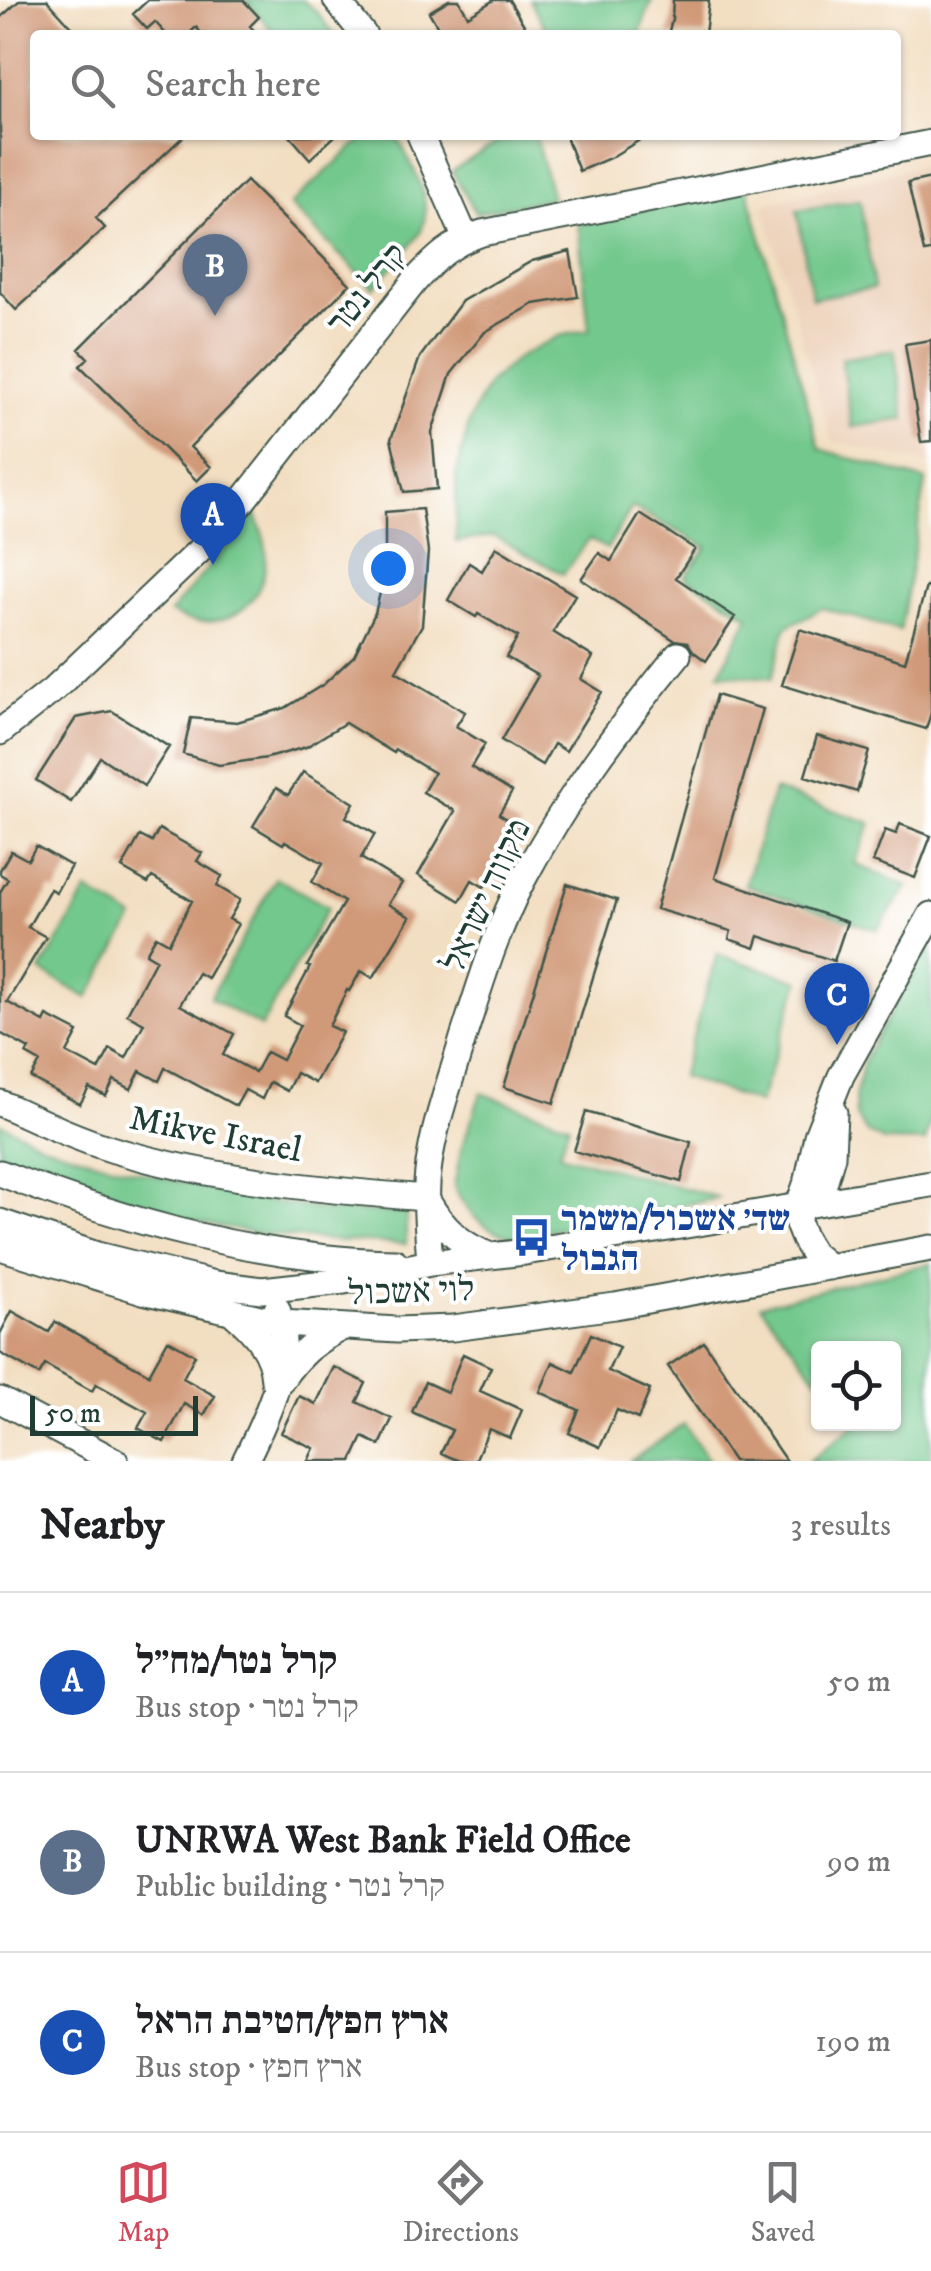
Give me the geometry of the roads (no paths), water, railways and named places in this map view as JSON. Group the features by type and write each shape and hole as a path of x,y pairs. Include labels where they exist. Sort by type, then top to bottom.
{"street":[{"path":"336,0 360,30"},
{"path":"422,140 466,239"},
{"name":"קרל נטר","path":"0,732 53,690 203,547 441,253 466,239 637,201 931,144"},
{"name":"מקווה ישראל","path":"430,1263 426,1198 429,1163 437,1123 484,969 521,884 559,817 620,727 678,655"},
{"path":"829,1267 814,1254 798,1224 809,1203 808,1179 817,1136 841,1076 931,915"},
{"name":"Mikve Israel","path":"0,1103 113,1150 190,1168 235,1178 426,1198"},
{"path":"0,1173 63,1197 241,1246 340,1259 430,1263"},
{"name":"לוי אשכול","path":"0,1222 116,1260 215,1284 262,1290 344,1281 430,1263 492,1257 931,1184"},
{"path":"426,1198 452,1234 475,1251 492,1257"},
{"path":"788,1274 804,1240"},
{"name":"לוי אשכול","path":"0,1247 142,1291 282,1323 397,1330 454,1328 615,1306 931,1248"},
{"path":"262,1290 279,1312 282,1323 283,1355 273,1396"},
{"path":"232,1312 249,1327 270,1357 274,1368 273,1396"},
{"path":"245,1461 283,1377 302,1352 341,1328"},
{"path":"0,1400 114,1461"}],"place":[{"name":"UNRWA West Bank Field Office","path":"215,316"},
{"name":"קרל נטר/מח״ל","path":"213,565"},
{"name":"ארץ חפץ/חטיבת הראל","path":"837,1045"},
{"name":"שד׳ אשכול/משמר הגבול","path":"531,1238"}]}
